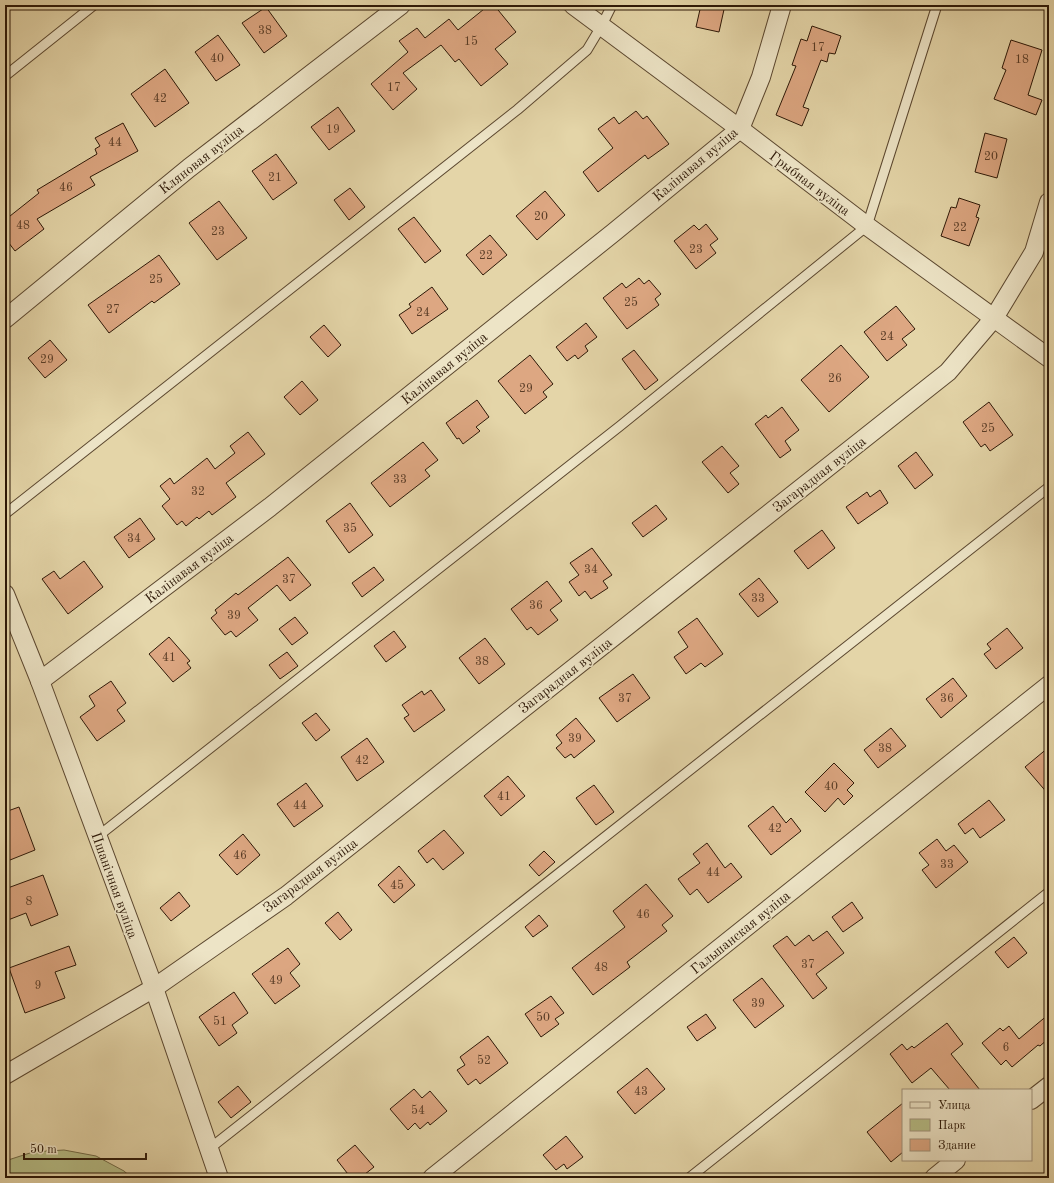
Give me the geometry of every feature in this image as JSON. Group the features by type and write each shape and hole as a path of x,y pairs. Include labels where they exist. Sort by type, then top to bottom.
{"street":[{"name":"Кляновая вуліца","path":"5,319 189,168 401,5"},
{"name":"Грыбная вуліца","path":"574,5 867,226 1049,358"},
{"name":"Калінавая вуліца","path":"40,682 270,507 613,233 740,129 761,77 782,5"},
{"name":"Загарадная вуліца","path":"6,1071 154,988 286,896 948,372 994,318 1034,252 1049,202"},
{"name":"Пшанічная вуліца","path":"5,594 40,682 154,988 219,1178"},
{"name":"Гальшанская вуліца","path":"432,1178 1049,685"},
{"path":"1032,1099 1049,1086"},
{"path":"934,1178 955,1161"}],"lane":[{"path":"5,76 94,5"},
{"path":"5,514 517,110 587,50 612,5"},
{"path":"97,836 620,426 867,226 937,5"},
{"path":"209,1149 1049,487"},
{"path":"689,1178 1049,892"}],"green space":[{"path":"64,1150 96,1156 124,1171 132,1178 5,1178 5,1161 33,1152"}],"building":[{"path":"489,5 494,5 516,32 495,49 508,64 481,86 459,59 455,62 441,45 403,73 417,89 393,110 371,84 408,52 399,41 417,28 425,38 449,19 458,30"},
{"path":"701,5 725,5 719,32 696,27"},
{"path":"266,7 287,36 264,53 242,23"},
{"path":"812,26 841,36 835,54 829,53 827,62 821,60 803,107 809,109 802,126 776,115 796,66 792,65 801,39 807,41"},
{"path":"218,35 240,65 216,81 195,52"},
{"path":"1011,40 1042,50 1028,95 1042,100 1036,115 994,99 1006,70 1002,68"},
{"path":"165,69 189,103 155,127 131,94"},
{"path":"338,107 355,131 329,150 311,127"},
{"path":"636,111 643,119 647,116 669,144 648,159 645,155 598,192 583,172 613,148 598,129 614,117 619,124"},
{"path":"123,123 138,151 90,177 95,185 37,219 44,229 15,251 5,238 5,220 39,193 37,190 97,154 95,149 100,146 95,138"},
{"path":"985,133 1007,139 997,178 975,172"},
{"path":"276,154 297,183 273,200 252,171"},
{"path":"350,188 365,207 349,220 334,200"},
{"path":"545,191 565,215 537,240 516,216"},
{"path":"959,198 980,205 976,217 979,218 969,246 941,236 951,207 956,208"},
{"path":"219,201 247,238 217,260 189,223"},
{"path":"414,217 441,251 425,263 398,229"},
{"path":"706,224 718,239 710,245 716,253 696,269 674,241 694,225 699,230"},
{"path":"490,235 507,255 483,275 466,255"},
{"path":"159,255 180,284 154,303 152,301 109,333 88,305"},
{"path":"639,278 644,284 649,280 661,294 655,299 659,305 627,329 603,298 622,283 626,288"},
{"path":"432,287 448,309 412,334 399,315 411,307 409,304"},
{"path":"896,306 915,329 902,339 907,345 887,361 864,332"},
{"path":"586,323 597,337 585,346 588,351 578,359 575,355 567,361 556,347"},
{"path":"324,325 341,345 328,357 310,337"},
{"path":"50,340 67,360 45,378 28,358"},
{"path":"841,345 869,377 829,412 801,380"},
{"path":"634,350 658,380 645,390 622,359"},
{"path":"530,355 553,384 543,392 547,397 525,414 498,381"},
{"path":"302,381 318,400 300,415 284,397"},
{"path":"477,400 489,417 476,427 480,431 463,444 459,438 457,439 446,423"},
{"path":"989,402 1013,435 990,451 985,444 981,447 963,422"},
{"path":"782,407 799,430 785,441 791,450 780,458 755,424 766,415 768,418"},
{"path":"248,432 265,454 226,483 236,497 212,515 209,511 199,519 197,517 186,526 182,521 177,525 162,506 170,499 160,486 170,478 174,484 207,458 215,469 235,453 230,446"},
{"path":"423,442 438,460 425,470 430,476 390,507 371,483"},
{"path":"722,446 739,466 730,473 739,484 728,493 702,462"},
{"path":"916,452 933,475 915,489 898,466"},
{"path":"880,490 888,503 858,524 846,507 867,492 870,497"},
{"path":"350,503 373,535 349,553 326,521"},
{"path":"656,505 667,519 643,537 632,523"},
{"path":"140,518 155,539 129,558 114,537"},
{"path":"822,530 835,548 808,569 794,551"},
{"path":"592,548 612,575 603,581 608,588 591,599 585,591 579,596 569,582 579,575 570,563"},
{"path":"288,557 311,585 290,601 277,585 248,608 258,620 236,637 231,631 225,635 211,618 217,613 215,610 236,593 238,595"},
{"path":"84,561 103,587 68,614 42,579 54,571 60,579"},
{"path":"374,567 384,580 362,597 352,583"},
{"path":"759,578 778,602 758,617 739,594"},
{"path":"547,581 562,601 550,610 558,620 538,635 531,627 527,630 511,609"},
{"path":"295,617 308,633 292,645 279,629"},
{"path":"697,618 723,654 705,667 701,663 686,674 674,657 688,647 678,632"},
{"path":"1007,628 1023,648 996,669 984,654 991,649 987,644"},
{"path":"394,631 406,647 386,662 374,646"},
{"path":"169,637 190,661 187,663 191,668 173,682 149,654"},
{"path":"485,638 505,664 479,684 459,658"},
{"path":"287,652 298,666 280,679 269,665"},
{"path":"633,674 650,698 617,722 599,698"},
{"path":"953,678 967,696 941,718 926,699"},
{"path":"111,681 126,703 117,710 125,721 97,741 80,717 95,706 89,696"},
{"path":"431,690 445,710 414,732 404,718 409,715 402,705 422,691 424,695"},
{"path":"316,713 330,730 316,741 302,723"},
{"path":"576,718 595,741 574,758 571,754 565,758 556,748 562,743 556,735"},
{"path":"891,728 906,746 878,768 864,750"},
{"path":"367,738 384,762 357,781 341,757"},
{"path":"1049,747 1049,795 1025,767"},
{"path":"834,763 854,783 847,790 853,796 844,805 838,798 825,812 805,792"},
{"path":"508,776 525,796 501,816 484,796"},
{"path":"306,783 323,806 294,827 277,804"},
{"path":"594,785 614,812 596,825 576,798"},
{"path":"989,800 1005,820 980,838 973,828 965,834 958,824"},
{"path":"773,806 786,823 791,818 801,831 771,855 748,826"},
{"path":"19,807 35,850 5,862 5,812"},
{"path":"444,830 464,853 443,870 433,858 427,863 418,851"},
{"path":"243,834 260,855 237,875 219,855"},
{"path":"937,839 946,851 954,845 968,862 936,888 922,870 929,865 919,853"},
{"path":"707,843 725,868 731,863 742,877 708,903 697,889 690,895 678,879 700,863 693,854"},
{"path":"544,851 555,862 539,876 529,865"},
{"path":"399,866 415,885 394,903 378,885"},
{"path":"43,875 58,915 31,926 26,913 8,920 5,912 5,889"},
{"path":"646,884 673,916 662,925 667,931 627,962 630,967 593,995 572,968 625,927 613,911"},
{"path":"179,892 190,906 171,921 160,908"},
{"path":"852,902 863,918 843,932 832,917"},
{"path":"338,912 352,930 340,940 325,923"},
{"path":"539,915 548,926 533,937 525,927"},
{"path":"827,931 844,953 816,974 827,988 813,999 773,946 787,936 795,946 809,935 813,941"},
{"path":"1014,937 1027,953 1008,968 995,952"},
{"path":"69,946 76,965 55,972 65,998 25,1013 9,968"},
{"path":"288,948 300,964 290,973 300,986 275,1004 252,974"},
{"path":"762,978 784,1006 755,1028 733,1000"},
{"path":"234,992 248,1013 232,1025 237,1033 219,1046 199,1017"},
{"path":"551,996 564,1013 555,1019 559,1024 541,1037 525,1014"},
{"path":"706,1014 716,1028 697,1041 687,1027"},
{"path":"1049,1014 1049,1038 1040,1046 1038,1045 1012,1067 1006,1060 1001,1065 982,1043 1000,1028 1003,1031 1009,1026 1019,1039"},
{"path":"947,1023 963,1044 951,1054 979,1089 949,1089 931,1068 912,1083 890,1054 902,1044 907,1050 912,1046 914,1048"},
{"path":"488,1036 508,1063 480,1084 476,1079 468,1085 457,1070 465,1065 460,1057"},
{"path":"647,1068 665,1089 635,1114 617,1092"},
{"path":"238,1086 251,1102 231,1118 218,1102"},
{"path":"414,1089 422,1098 430,1091 447,1111 430,1125 428,1122 420,1129 415,1123 408,1130 390,1109"},
{"path":"902,1104 902,1153 891,1162 867,1132"},
{"path":"566,1136 583,1157 567,1169 564,1164 556,1170 543,1155"},
{"path":"355,1145 374,1167 360,1178 351,1178 337,1160"}]}
